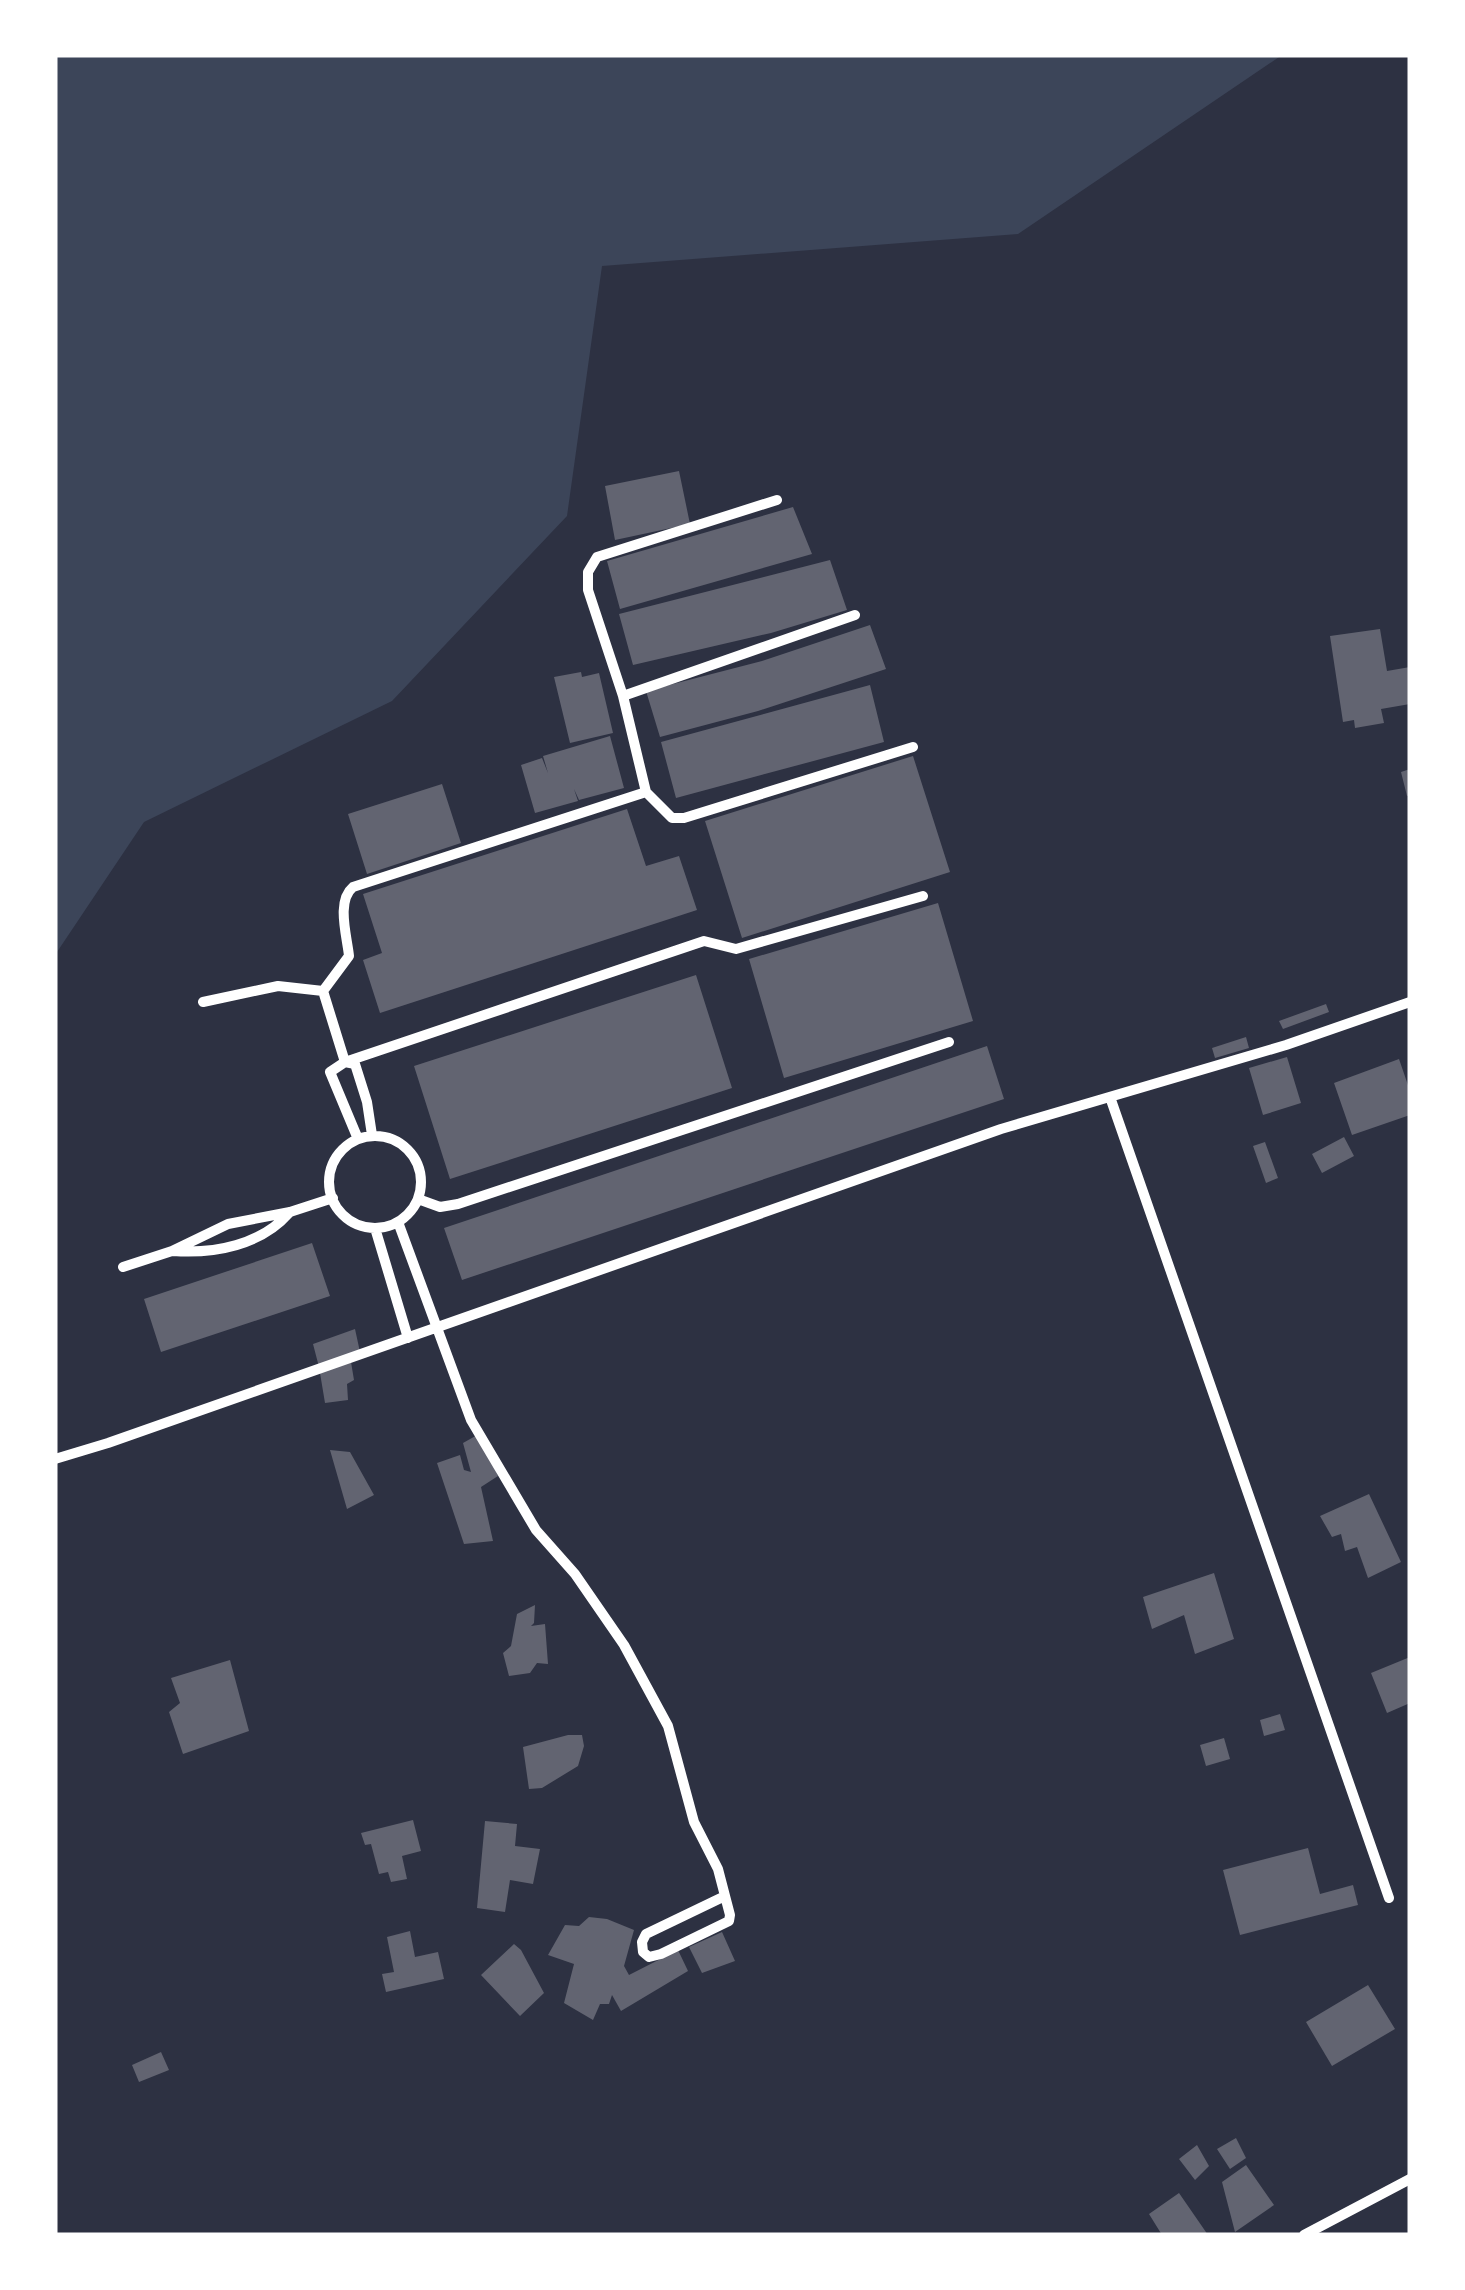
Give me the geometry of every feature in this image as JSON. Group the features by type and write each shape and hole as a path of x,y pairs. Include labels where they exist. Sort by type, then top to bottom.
{"street":[{"path":"777,500 596,557 588,572 588,590 623,696 646,792 672,818 684,818 913,747"},
{"path":"623,696 855,615"},
{"path":"322,991 348,956 344,902 346,892 353,887 646,792"},
{"path":"358,1139 330,1072 345,1062 704,941 736,949 923,896"},
{"path":"203,1002 278,986 322,991"},
{"path":"322,991 345,1062"},
{"path":"55,1458 108,1443 983,1136 1286,1045 1410,1002"},
{"path":"418,1199 440,1207 458,1204 949,1042"},
{"path":"345,1062 355,1064 372,1135"},
{"path":"1110,1097 1389,1898"},
{"path":"372,1135 388,1137 412,1154 419,1168 418,1199 398,1222 375,1228 353,1222 333,1198 330,1172 336,1158 358,1139 372,1135"},
{"path":"123,1267 228,1224 290,1212 333,1198"},
{"path":"172,1250 200,1253 249,1241 274,1230 290,1212"},
{"path":"398,1222 470,1420 536,1530 575,1574 624,1645 668,1726 694,1822 718,1869 730,1915 722,1926 661,1954 650,1957 643,1952 646,1934 725,1896"},
{"path":"375,1228 408,1338"},
{"path":"1304,2235 1410,2178"}],"shaded area":[{"path":"55,55 1282,55 1018,234 602,266 567,516 392,701 144,822 55,955"}],"building":[{"path":"679,471 690,524 615,540 605,486"},
{"path":"793,507 812,554 620,609 607,561"},
{"path":"830,560 847,610 771,633 633,665 619,614"},
{"path":"870,625 886,669 758,711 660,737 646,691 762,661"},
{"path":"1380,629 1387,671 1410,667 1410,704 1381,709 1384,723 1355,728 1354,720 1343,722 1330,636"},
{"path":"581,672 582,677 599,673 613,733 570,743 554,677"},
{"path":"870,685 884,742 676,798 661,742"},
{"path":"610,736 624,788 579,800 574,789 578,801 535,813 521,765 542,758 548,773 543,756"},
{"path":"913,756 950,872 742,938 705,821"},
{"path":"1410,769 1410,795 1407,796 1401,772"},
{"path":"442,784 461,843 367,874 348,814"},
{"path":"627,809 646,866 679,856 697,910 380,1013 363,960 382,953 363,894"},
{"path":"938,903 973,1021 784,1078 749,959"},
{"path":"696,975 732,1088 450,1179 414,1066"},
{"path":"1326,1004 1329,1012 1283,1029 1279,1021"},
{"path":"1246,1037 1249,1048 1215,1058 1212,1048"},
{"path":"987,1046 1004,1099 462,1280 444,1228"},
{"path":"1287,1057 1301,1103 1263,1115 1249,1068"},
{"path":"1399,1059 1410,1091 1410,1115 1352,1135 1334,1083"},
{"path":"1344,1137 1354,1156 1322,1173 1312,1154"},
{"path":"1265,1142 1278,1178 1266,1183 1253,1146"},
{"path":"312,1243 330,1296 161,1352 144,1299"},
{"path":"355,1329 360,1352 319,1367 313,1344"},
{"path":"351,1362 354,1380 347,1384 348,1400 325,1403 320,1373"},
{"path":"479,1434 498,1476 481,1487 493,1541 464,1544 437,1463 460,1455 464,1470 471,1472 463,1443"},
{"path":"330,1450 350,1452 374,1495 347,1509"},
{"path":"1369,1494 1401,1562 1368,1578 1357,1547 1345,1551 1341,1534 1332,1537 1320,1516"},
{"path":"1214,1573 1234,1639 1195,1654 1184,1615 1152,1629 1143,1597"},
{"path":"535,1605 531,1626 545,1624 548,1664 537,1663 530,1673 509,1676 503,1653 511,1646 517,1614"},
{"path":"1410,1657 1410,1703 1387,1713 1371,1673"},
{"path":"230,1660 249,1731 183,1754 169,1712 180,1703 171,1678"},
{"path":"1280,1714 1285,1730 1264,1736 1260,1720"},
{"path":"582,1735 584,1746 578,1766 542,1788 529,1789 523,1747"},
{"path":"1224,1738 1230,1759 1206,1766 1200,1745"},
{"path":"413,1820 421,1851 402,1856 407,1879 391,1882 388,1872 379,1874 371,1844 365,1845 361,1833"},
{"path":"485,1821 517,1824 515,1846 540,1849 533,1884 510,1880 505,1912 477,1908"},
{"path":"1308,1848 1320,1894 1353,1885 1358,1905 1240,1935 1223,1870"},
{"path":"589,1917 607,1919 634,1930 624,1966 629,1975 678,1950 688,1971 621,2011 612,1995 609,2004 600,2004 593,2020 564,2003 574,1964 548,1955 565,1925 579,1926"},
{"path":"410,1931 415,1957 438,1952 444,1979 386,1992 382,1974 394,1972 387,1937"},
{"path":"722,1932 735,1961 702,1973 689,1947"},
{"path":"514,1944 544,1993 520,2016 481,1975"},
{"path":"1368,1985 1395,2029 1332,2066 1306,2022"},
{"path":"161,2052 169,2070 139,2082 132,2065"},
{"path":"1236,2138 1246,2158 1230,2169 1217,2149"},
{"path":"1197,2145 1209,2166 1195,2180 1179,2159"},
{"path":"1246,2165 1274,2205 1235,2232 1222,2182"},
{"path":"1179,2193 1208,2235 1162,2235 1149,2214"}]}
